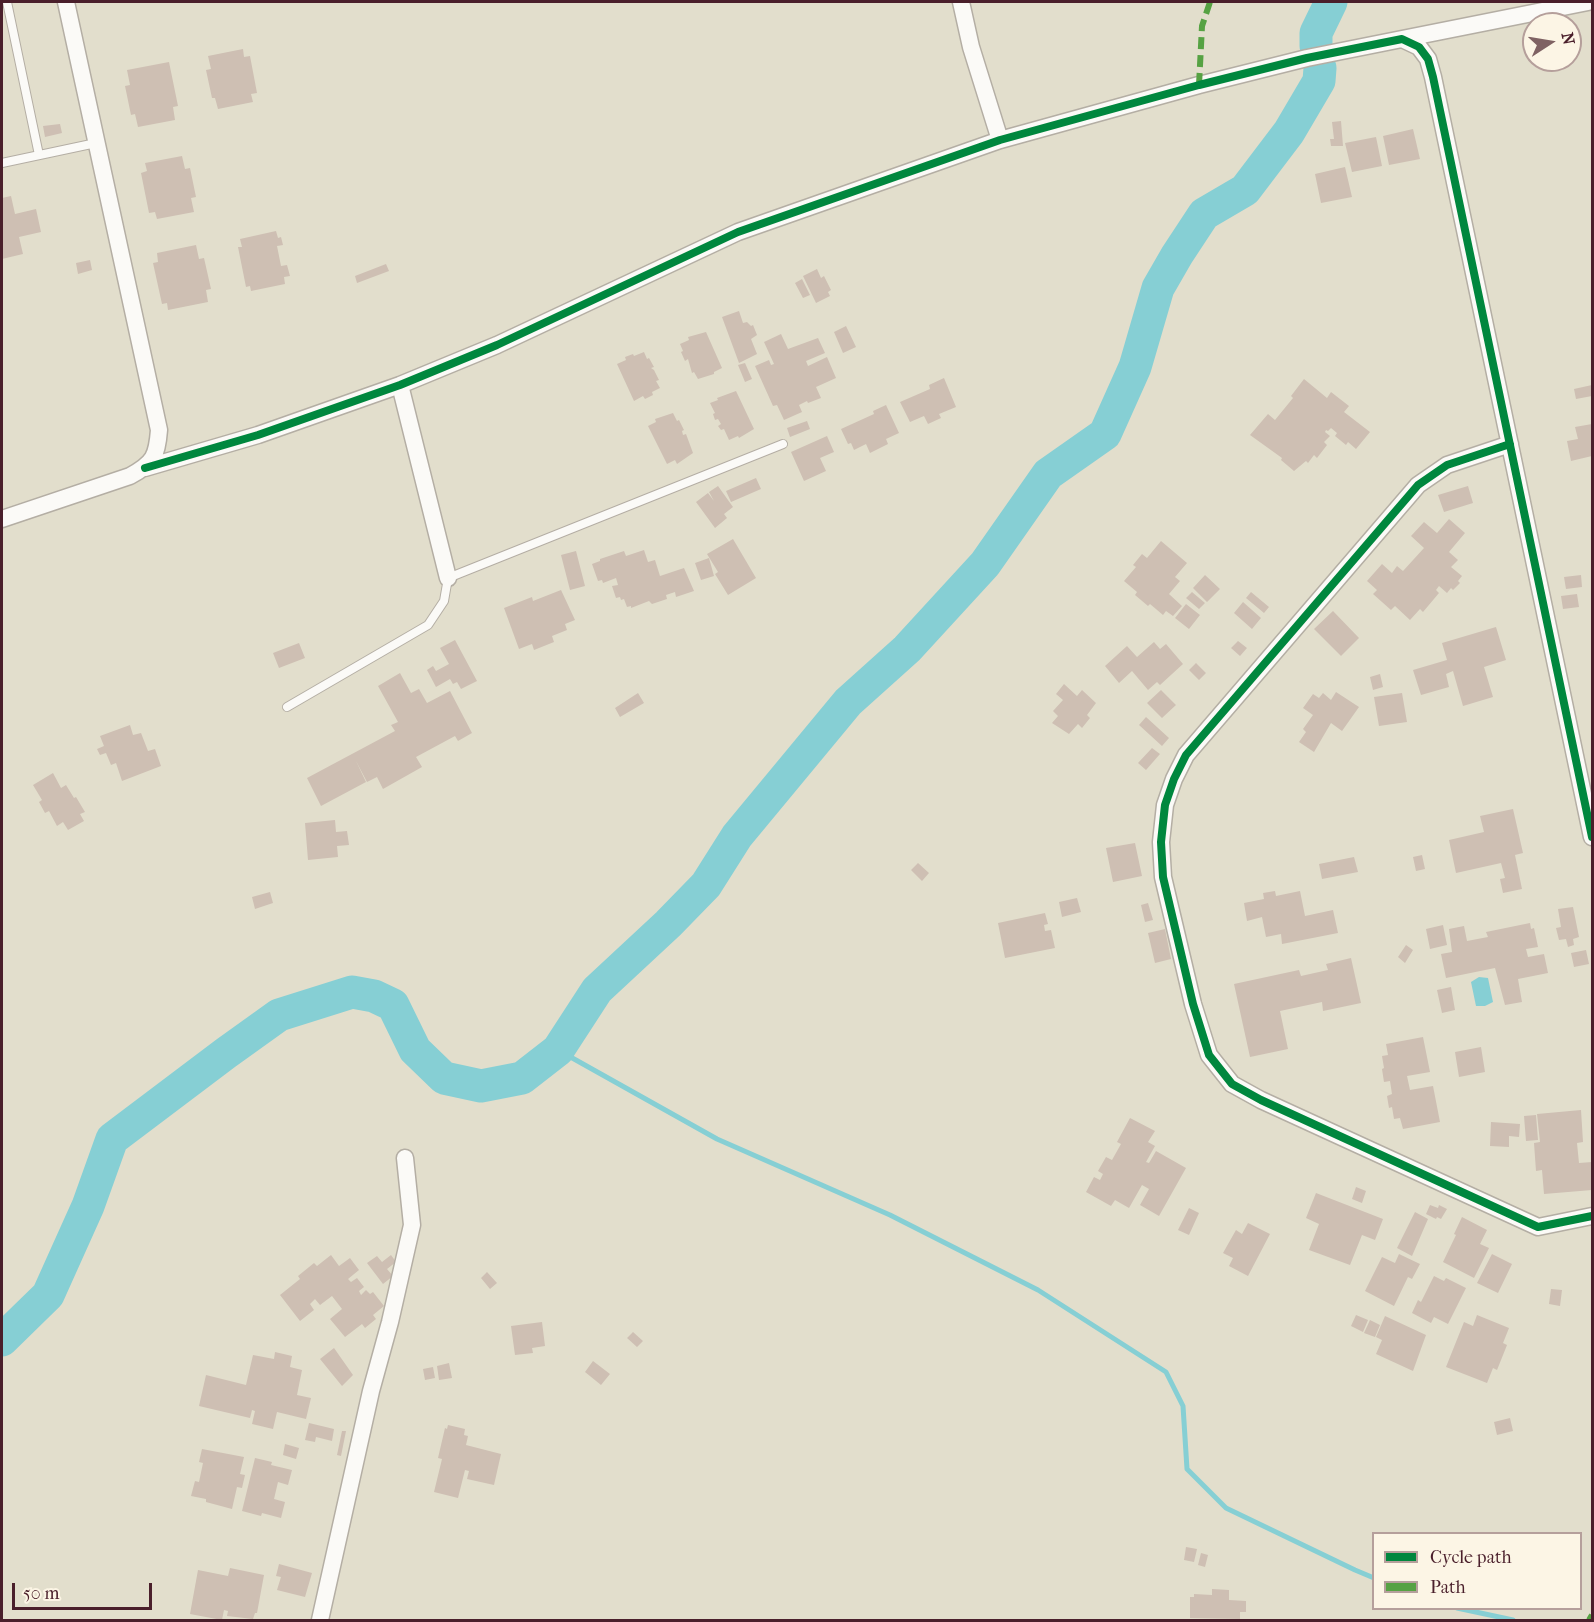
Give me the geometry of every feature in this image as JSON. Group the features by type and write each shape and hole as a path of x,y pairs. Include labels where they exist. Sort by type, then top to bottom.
{"street":[{"path":"66,2 159,430 157,451 145,468"},
{"path":"961,2 1000,140"},
{"path":"2,519 130,476 145,468 258,435 400,385 497,345 738,232 1000,140 1198,85 1307,58 1588,2"},
{"path":"1402,39 1419,47 1428,59 1593,837"},
{"path":"400,385 448,578"},
{"path":"1510,444 1447,465 1418,485 1186,755 1165,805 1161,842 1163,877 1193,1004 1209,1055 1232,1084 1261,1100 1538,1227 1593,1216"},
{"path":"320,1620 371,1391 390,1322 412,1225 405,1158"}],"lane":[{"path":"7,2 39,155"},
{"path":"2,163 96,143"},
{"path":"287,707 428,625 444,601 448,578 783,444"}],"water":[{"path":"1479,977 1488,978 1493,1002 1485,1006 1476,1006 1471,982"}],"building":[{"path":"243,49 244,57 250,56 257,93 251,94 253,102 218,109 215,98 212,98 206,70 211,69 208,56"},
{"path":"169,62 178,106 173,107 175,120 138,127 135,114 131,115 125,86 130,85 127,70"},
{"path":"1341,121 1343,146 1331,146 1330,139 1334,139 1332,122"},
{"path":"60,124 62,133 45,137 43,126"},
{"path":"1413,129 1420,159 1389,165 1383,136"},
{"path":"1376,137 1382,166 1352,172 1345,143"},
{"path":"182,156 185,169 190,168 196,197 191,198 194,212 157,219 155,212 149,213 141,173 147,171 145,163"},
{"path":"1345,167 1352,197 1321,203 1315,174"},
{"path":"11,196 15,214 36,209 41,232 19,237 23,254 2,259 2,198"},
{"path":"276,231 283,245 277,246 281,266 287,265 290,276 284,277 285,284 251,291 250,286 246,287 238,247 242,247 240,239"},
{"path":"196,245 199,259 204,258 211,289 206,290 208,302 168,310 167,303 162,304 153,263 158,262 157,253"},
{"path":"90,260 92,270 78,274 76,263"},
{"path":"386,264 389,271 357,283 355,276"},
{"path":"817,269 821,278 824,276 831,290 828,292 830,296 816,303 803,276"},
{"path":"802,279 810,295 803,298 795,283"},
{"path":"739,311 743,323 753,325 757,335 751,339 757,354 739,363 722,317"},
{"path":"846,326 856,347 843,353 834,332"},
{"path":"706,332 722,368 714,374 698,379 694,372 692,373 688,359 685,361 680,344 689,340 688,337"},
{"path":"781,334 788,349 818,338 825,353 806,361 808,366 827,357 836,378 816,387 821,398 799,405 802,412 784,420 777,405 773,406 755,366 769,360 771,365 774,364 764,342"},
{"path":"644,352 654,367 651,368 659,380 656,381 660,388 645,399 643,396 634,401 617,364 626,360 625,357"},
{"path":"745,363 752,379 745,382 738,365"},
{"path":"944,378 956,407 939,414 941,418 928,424 924,416 910,422 900,402 930,389 929,385"},
{"path":"1304,379 1327,398 1331,392 1349,406 1344,412 1370,432 1356,449 1348,442 1346,445 1335,436 1337,433 1331,428 1326,430 1325,432 1330,436 1324,442 1327,445 1317,458 1314,455 1308,463 1306,461 1294,471 1281,460 1282,458 1250,435 1268,414 1275,420 1293,398 1291,396"},
{"path":"1592,385 1592,396 1576,399 1574,389"},
{"path":"736,391 754,429 739,438 738,436 729,440 724,429 721,430 718,426 721,424 718,419 715,420 713,414 715,413 710,403"},
{"path":"886,405 899,433 886,439 888,444 870,453 866,444 854,450 851,443 848,444 841,429 874,414 873,411"},
{"path":"673,413 684,430 683,435 686,434 693,453 677,464 675,460 667,464 648,426 656,422 655,419"},
{"path":"807,421 810,429 790,437 787,428"},
{"path":"1592,424 1592,456 1571,461 1567,441 1578,439 1575,427"},
{"path":"827,436 834,452 820,458 826,471 804,481 791,452"},
{"path":"756,478 761,489 731,502 726,491"},
{"path":"718,486 733,507 724,514 727,518 715,528 696,502 708,493 714,501 709,492"},
{"path":"1468,486 1473,503 1444,512 1438,495"},
{"path":"1449,519 1465,533 1449,552 1458,560 1451,567 1462,576 1458,581 1460,583 1447,593 1439,586 1436,590 1439,593 1423,612 1420,609 1410,620 1395,606 1391,610 1373,594 1377,590 1367,581 1382,564 1392,573 1397,566 1403,571 1424,548 1411,536 1424,522 1437,533"},
{"path":"733,539 756,578 728,595 715,574 718,572 707,554"},
{"path":"1161,541 1187,563 1175,577 1180,581 1169,594 1182,606 1173,616 1166,611 1163,615 1150,604 1148,606 1124,581 1136,567 1133,565 1142,554 1147,558"},
{"path":"644,550 648,562 655,560 660,576 684,568 694,591 676,597 675,592 666,595 667,599 652,604 649,601 631,608 631,606 627,607 624,599 616,598 612,586 618,585 616,578 603,583 602,580 598,581 592,564 624,551 626,556"},
{"path":"576,551 585,586 570,590 561,555"},
{"path":"709,558 714,576 701,580 695,563"},
{"path":"1205,575 1220,589 1207,602 1193,588"},
{"path":"1581,575 1582,587 1566,589 1564,577"},
{"path":"561,590 575,620 565,624 567,630 552,636 554,642 534,650 532,644 519,649 504,608 532,597 533,601"},
{"path":"1192,592 1205,603 1199,609 1186,598"},
{"path":"1251,592 1269,607 1264,613 1246,598"},
{"path":"1577,594 1579,607 1563,609 1561,596"},
{"path":"1243,602 1261,618 1252,629 1234,613"},
{"path":"1186,604 1200,615 1189,629 1175,618"},
{"path":"1333,611 1359,638 1341,656 1314,629"},
{"path":"1496,627 1506,660 1484,667 1493,697 1463,706 1453,671 1446,674 1449,687 1421,695 1413,670 1447,660 1442,643"},
{"path":"455,640 477,681 461,689 457,682 453,684 450,679 436,687 427,670 433,666 436,671 449,664 440,648"},
{"path":"1238,641 1247,648 1240,656 1231,648"},
{"path":"1154,642 1160,649 1166,644 1183,664 1160,685 1157,682 1148,690 1132,671 1119,683 1105,666 1127,646 1137,657"},
{"path":"299,643 305,658 279,668 273,653"},
{"path":"1196,663 1206,673 1199,680 1189,670"},
{"path":"400,673 411,693 419,689 427,703 450,691 472,733 458,741 455,736 416,757 422,767 383,789 377,777 367,782 356,761 366,782 321,806 307,778 395,731 391,725 398,722 378,686"},
{"path":"1380,674 1383,687 1373,690 1370,677"},
{"path":"1064,684 1077,696 1082,690 1096,703 1087,715 1090,718 1082,728 1078,724 1069,734 1052,723 1058,716 1053,711 1063,700 1056,694"},
{"path":"1161,690 1176,705 1162,718 1147,703"},
{"path":"1336,692 1359,707 1342,731 1331,723 1314,752 1299,742 1306,732 1303,729 1313,715 1303,708 1313,694 1319,698 1323,693 1331,700"},
{"path":"638,693 644,703 620,717 615,708"},
{"path":"1402,693 1407,722 1379,726 1374,697"},
{"path":"1146,717 1169,738 1162,746 1139,725"},
{"path":"130,725 133,735 141,733 148,751 155,749 161,766 122,781 116,763 111,765 106,753 100,755 97,749 104,746 100,736"},
{"path":"1152,748 1160,754 1146,770 1138,763"},
{"path":"53,773 61,788 66,785 85,812 80,814 84,821 68,830 63,822 57,826 49,811 45,813 39,802 42,800 33,785"},
{"path":"1513,809 1523,853 1515,855 1522,889 1503,893 1500,879 1505,878 1501,863 1456,873 1449,840 1484,832 1480,816"},
{"path":"335,820 336,832 347,831 349,845 337,846 338,857 308,860 305,823"},
{"path":"1135,843 1142,876 1113,882 1106,848"},
{"path":"1422,855 1425,869 1416,871 1413,857"},
{"path":"1354,857 1358,872 1322,879 1319,864"},
{"path":"918,863 929,873 922,881 911,870"},
{"path":"1275,891 1276,896 1300,891 1305,916 1333,910 1338,933 1282,944 1281,934 1266,937 1262,917 1247,921 1244,903 1264,899 1263,893"},
{"path":"270,892 273,903 255,909 252,897"},
{"path":"1077,898 1081,912 1062,917 1059,902"},
{"path":"1148,903 1153,920 1145,922 1141,905"},
{"path":"1573,907 1579,937 1573,939 1574,945 1568,947 1566,939 1559,940 1556,928 1561,927 1558,909"},
{"path":"1045,913 1048,924 1044,925 1045,931 1051,930 1055,948 1005,958 998,923"},
{"path":"1530,923 1531,929 1534,928 1538,947 1526,949 1528,957 1544,954 1548,973 1518,979 1522,1002 1505,1005 1495,968 1446,978 1441,954 1452,952 1449,929 1464,926 1467,941 1488,937 1486,932"},
{"path":"1443,925 1447,945 1430,949 1426,929"},
{"path":"1165,929 1171,959 1155,963 1148,933"},
{"path":"1406,945 1413,950 1405,963 1398,957"},
{"path":"1586,950 1589,964 1574,967 1571,953"},
{"path":"1351,958 1361,1003 1323,1011 1322,1002 1280,1011 1288,1049 1250,1057 1234,984 1299,970 1301,976 1328,970 1326,964"},
{"path":"1451,987 1455,1010 1442,1013 1437,990"},
{"path":"1423,1037 1430,1072 1407,1076 1410,1090 1433,1086 1440,1122 1403,1129 1400,1118 1394,1119 1392,1107 1389,1108 1387,1096 1392,1094 1390,1081 1384,1082 1382,1056 1388,1055 1386,1044"},
{"path":"1481,1047 1485,1072 1459,1077 1455,1052"},
{"path":"1581,1110 1583,1142 1577,1143 1579,1163 1592,1162 1592,1190 1544,1194 1542,1170 1536,1171 1534,1143 1540,1142 1537,1114"},
{"path":"1536,1115 1538,1140 1526,1141 1524,1116"},
{"path":"1130,1118 1155,1131 1148,1142 1155,1146 1146,1162 1149,1163 1156,1151 1186,1168 1159,1216 1140,1205 1149,1189 1142,1185 1129,1208 1115,1200 1111,1206 1086,1192 1094,1177 1100,1180 1103,1174 1098,1171 1106,1157 1112,1160 1121,1144 1117,1142"},
{"path":"1491,1122 1520,1124 1519,1137 1509,1136 1509,1147 1490,1146"},
{"path":"1356,1187 1366,1191 1362,1203 1352,1199"},
{"path":"1316,1193 1383,1219 1375,1240 1362,1235 1350,1265 1309,1250 1319,1224 1306,1218"},
{"path":"1430,1205 1438,1208 1439,1205 1447,1209 1441,1219 1426,1214"},
{"path":"1189,1208 1199,1213 1189,1235 1178,1230"},
{"path":"1415,1212 1428,1219 1412,1256 1397,1248"},
{"path":"1462,1217 1487,1230 1480,1244 1489,1248 1474,1278 1443,1262"},
{"path":"1248,1223 1270,1234 1248,1276 1229,1266 1233,1258 1223,1253 1236,1230 1242,1234"},
{"path":"1399,1254 1420,1264 1412,1279 1408,1277 1394,1306 1365,1291 1382,1257 1395,1263"},
{"path":"1492,1254 1512,1264 1498,1293 1477,1283"},
{"path":"331,1255 339,1266 350,1258 359,1270 348,1279 351,1282 357,1278 364,1287 359,1291 361,1295 366,1290 370,1294 373,1292 384,1306 373,1315 376,1319 365,1328 362,1324 345,1337 330,1319 342,1309 332,1296 320,1305 315,1299 310,1304 314,1310 300,1321 280,1295 300,1279 298,1276 314,1263 317,1266"},
{"path":"391,1255 396,1262 387,1269 393,1276 383,1284 367,1263 377,1256 382,1262"},
{"path":"487,1272 497,1283 490,1289 481,1278"},
{"path":"1434,1276 1444,1281 1446,1278 1466,1288 1448,1324 1434,1317 1431,1323 1412,1313 1418,1300 1421,1302"},
{"path":"1551,1289 1562,1290 1560,1306 1549,1304"},
{"path":"1356,1315 1368,1320 1363,1332 1351,1326"},
{"path":"1477,1315 1509,1328 1503,1343 1507,1345 1497,1370 1493,1368 1487,1383 1446,1367 1464,1322 1473,1326"},
{"path":"1385,1316 1426,1335 1413,1371 1376,1354 1382,1340 1376,1337"},
{"path":"1370,1320 1380,1325 1375,1337 1364,1333"},
{"path":"542,1322 545,1346 532,1348 533,1353 515,1355 511,1326"},
{"path":"633,1332 643,1341 637,1347 627,1338"},
{"path":"334,1348 353,1375 342,1386 320,1359"},
{"path":"275,1352 292,1356 290,1367 302,1370 297,1395 311,1398 306,1419 277,1412 273,1429 252,1424 255,1411 252,1410 250,1418 199,1406 206,1375 246,1385 253,1355 274,1359"},
{"path":"593,1361 610,1374 601,1385 585,1372"},
{"path":"449,1363 452,1378 439,1380 437,1366"},
{"path":"433,1367 435,1378 425,1380 423,1369"},
{"path":"1510,1418 1513,1431 1497,1435 1494,1422"},
{"path":"309,1423 334,1429 332,1441 316,1437 315,1442 305,1440"},
{"path":"448,1425 465,1429 464,1435 468,1436 466,1445 501,1454 494,1485 467,1479 469,1471 465,1470 458,1498 434,1492 442,1459 438,1458 445,1428 447,1429"},
{"path":"342,1431 346,1431 341,1456 337,1455"},
{"path":"285,1444 299,1448 296,1459 283,1455"},
{"path":"202,1449 244,1457 240,1474 245,1475 242,1488 237,1487 232,1509 191,1496 195,1481 199,1482 203,1463 199,1462"},
{"path":"255,1458 292,1470 288,1485 278,1482 274,1499 285,1502 281,1518 242,1511"},
{"path":"1186,1547 1197,1549 1194,1562 1184,1560"},
{"path":"1201,1553 1208,1555 1205,1567 1198,1565"},
{"path":"279,1564 312,1573 305,1597 277,1590 281,1577 276,1576"},
{"path":"230,1568 264,1575 257,1613 253,1619 227,1616 228,1611 224,1610 222,1620 190,1614 198,1570 228,1576"},
{"path":"1212,1589 1229,1590 1229,1600 1246,1601 1246,1612 1240,1612 1240,1619 1190,1618 1190,1597 1194,1597 1194,1594 1212,1595"}],"waterway":[{"path":"1316,46 1316,33 1331,2"},
{"path":"2,1340 48,1295 88,1206 112,1139 279,1015 352,992 374,996 393,1005 415,1050 444,1078 481,1086 522,1078 558,1050 597,990 706,885 737,836 848,702 907,649 985,564 1048,474 1105,434 1135,367 1158,288 1177,255 1204,214 1245,190 1289,132 1319,81 1320,68"},
{"path":"558,1050 717,1139 890,1215 1038,1290 1166,1372 1183,1406 1187,1469 1226,1508 1372,1577"},
{"path":"1466,1610 1513,1620"}],"marked path":[{"path":"1199,85 1202,26 1210,2"},
{"path":"1589,1620 1592,1615"}],"cycle path":[{"path":"145,468 258,435 400,385 497,345 738,232 1000,140 1199,85 1307,58 1402,39 1419,47 1428,59 1433,77 1592,837"},
{"path":"1510,444 1447,465 1418,485 1186,755 1165,805 1161,842 1163,877 1193,1004 1209,1055 1232,1084 1261,1100 1538,1227 1592,1216"}]}
